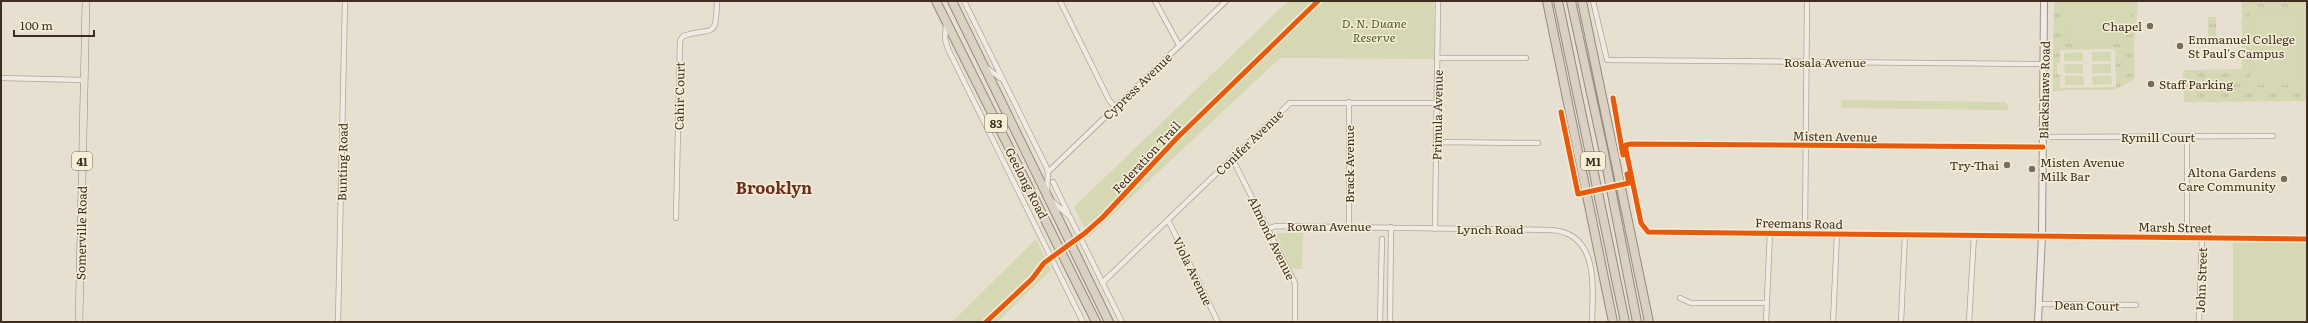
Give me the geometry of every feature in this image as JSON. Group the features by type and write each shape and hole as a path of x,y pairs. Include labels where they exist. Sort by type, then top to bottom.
{"highway":[{"name":"Geelong Road","path":"936,1 1096,322"},
{"name":"Geelong Road","path":"952,1 1109,322"},
{"name":"M1","path":"1547,1 1613,322"},
{"name":"M1","path":"1558,1 1625,322"},
{"name":"M1","path":"1571,1 1604,153 1637,322"},
{"name":"M1","path":"1582,1 1649,322"},
{"path":"1587,1 1598,75"}],"main road":[{"name":"Somerville Road","path":"79,322 86,1"},
{"name":"Blackshaws Road","path":"2038,322 2042,235 2044,1"}],"street":[{"name":"Bunting Road","path":"338,322 344,1"},
{"name":"Cahir Court","path":"676,218 680,41 683,36 709,32 714,29 717,24 717,1"},
{"path":"964,1 1048,172 1048,196 1070,217"},
{"path":"1060,1 1106,95 1116,107"},
{"path":"1155,1 1179,45"},
{"name":"Cypress Avenue","path":"1048,172 1226,1"},
{"name":"Primula Avenue","path":"1435,229 1438,1"},
{"name":"Rosala Avenue","path":"1593,1 1607,60 2044,64"},
{"path":"1805,233 1807,1"},
{"path":"946,21 945,39 948,48 1083,322"},
{"path":"1437,58 1526,58"},
{"path":"985,67 1002,79"},
{"path":"1,78 84,80"},
{"name":"Brack Avenue","path":"1349,102 1349,226"},
{"name":"Conifer Avenue","path":"1102,283 1290,103 1436,103"},
{"path":"2186,237 2187,136"},
{"name":"Rymill Court","path":"2043,137 2274,136"},
{"path":"1436,142 1538,143"},
{"name":"Misten Avenue","path":"1626,145 2043,147"},
{"name":"Freemans Road","path":"1626,145 1641,224 1645,230 1837,234 2042,235"},
{"name":"Almond Avenue","path":"1232,158 1295,283 1295,322"},
{"path":"1053,182 1122,322"},
{"name":"Viola Avenue","path":"1168,220 1218,322"},
{"name":"Rowan Avenue","path":"1267,229 1276,226 1391,227"},
{"path":"1390,322 1391,227"},
{"name":"Lynch Road","path":"1391,227 1435,229 1558,230 1573,235 1584,246 1591,274 1592,322"},
{"path":"1766,322 1770,233"},
{"path":"1833,322 1837,234"},
{"path":"1901,322 1905,234"},
{"path":"1969,322 1974,235"},
{"name":"Marsh Street","path":"2042,235 2307,239"},
{"name":"John Street","path":"2200,322 2202,237"},
{"path":"1380,322 1382,239"},
{"path":"1381,274 1391,275"},
{"path":"1680,298 1691,303 1767,303"},
{"name":"Dean Court","path":"2039,304 2136,305"}],"green space":[{"name":"D. N. Duane Reserve","path":"1288,1 1434,1 1434,59 1280,58 1089,237 1074,207"},
{"path":"2054,1 2138,1 2134,48 2135,77 2132,81 2114,90 2066,90 2053,92","holes":["2115,49 2116,87 2060,88 2060,75 2057,74 2057,63 2060,63 2060,50"]},
{"path":"2063,1 2132,1 2130,24 2126,36 2117,43 2111,45 2090,47 2078,45 2073,41 2067,31 2063,13"},
{"path":"2242,1 2307,1 2307,101 2184,102 2183,70 2242,69"},
{"path":"2302,8 2303,85 2250,85 2249,9"},
{"path":"2208,17 2216,17 2216,44 2211,46 2211,40 2208,40"},
{"path":"2083,52 2083,61 2064,61 2064,53"},
{"path":"2092,52 2111,52 2111,61 2092,61"},
{"path":"2064,64 2083,64 2083,73 2065,73"},
{"path":"2092,64 2111,64 2111,73 2092,73"},
{"path":"2065,76 2083,76 2084,85 2065,85"},
{"path":"2092,76 2111,76 2112,84 2093,85"},
{"path":"1842,100 2006,102 2009,110 1841,108"},
{"path":"1275,233 1303,233 1302,269 1292,269"},
{"path":"1036,239 1051,270 997,322 952,322"},
{"path":"2233,240 2307,241 2307,322 2233,322"}],"cycle path":[{"name":"Federation Trail","path":"986,322 1032,279 1044,263 1085,233 1103,217 1177,138 1318,1"},
{"path":"1613,98 1623,155"},
{"path":"1561,112 1578,194 1629,183 1627,174"},
{"path":"2043,147 1631,144 1626,145 1626,150 1641,223 1648,232 2307,239"}],"place":[{"name":"Chapel","path":"2150,26"},
{"name":"Emmanuel College St Paul's Campus","path":"2180,46"},
{"name":"Staff Parking","path":"2151,84"},
{"name":"Try-Thai","path":"2007,165"},
{"name":"Misten Avenue Milk Bar","path":"2032,169"},
{"name":"Altona Gardens Care Community","path":"2284,179"}],"district":[{"name":"Brooklyn","path":"774,187"}]}
